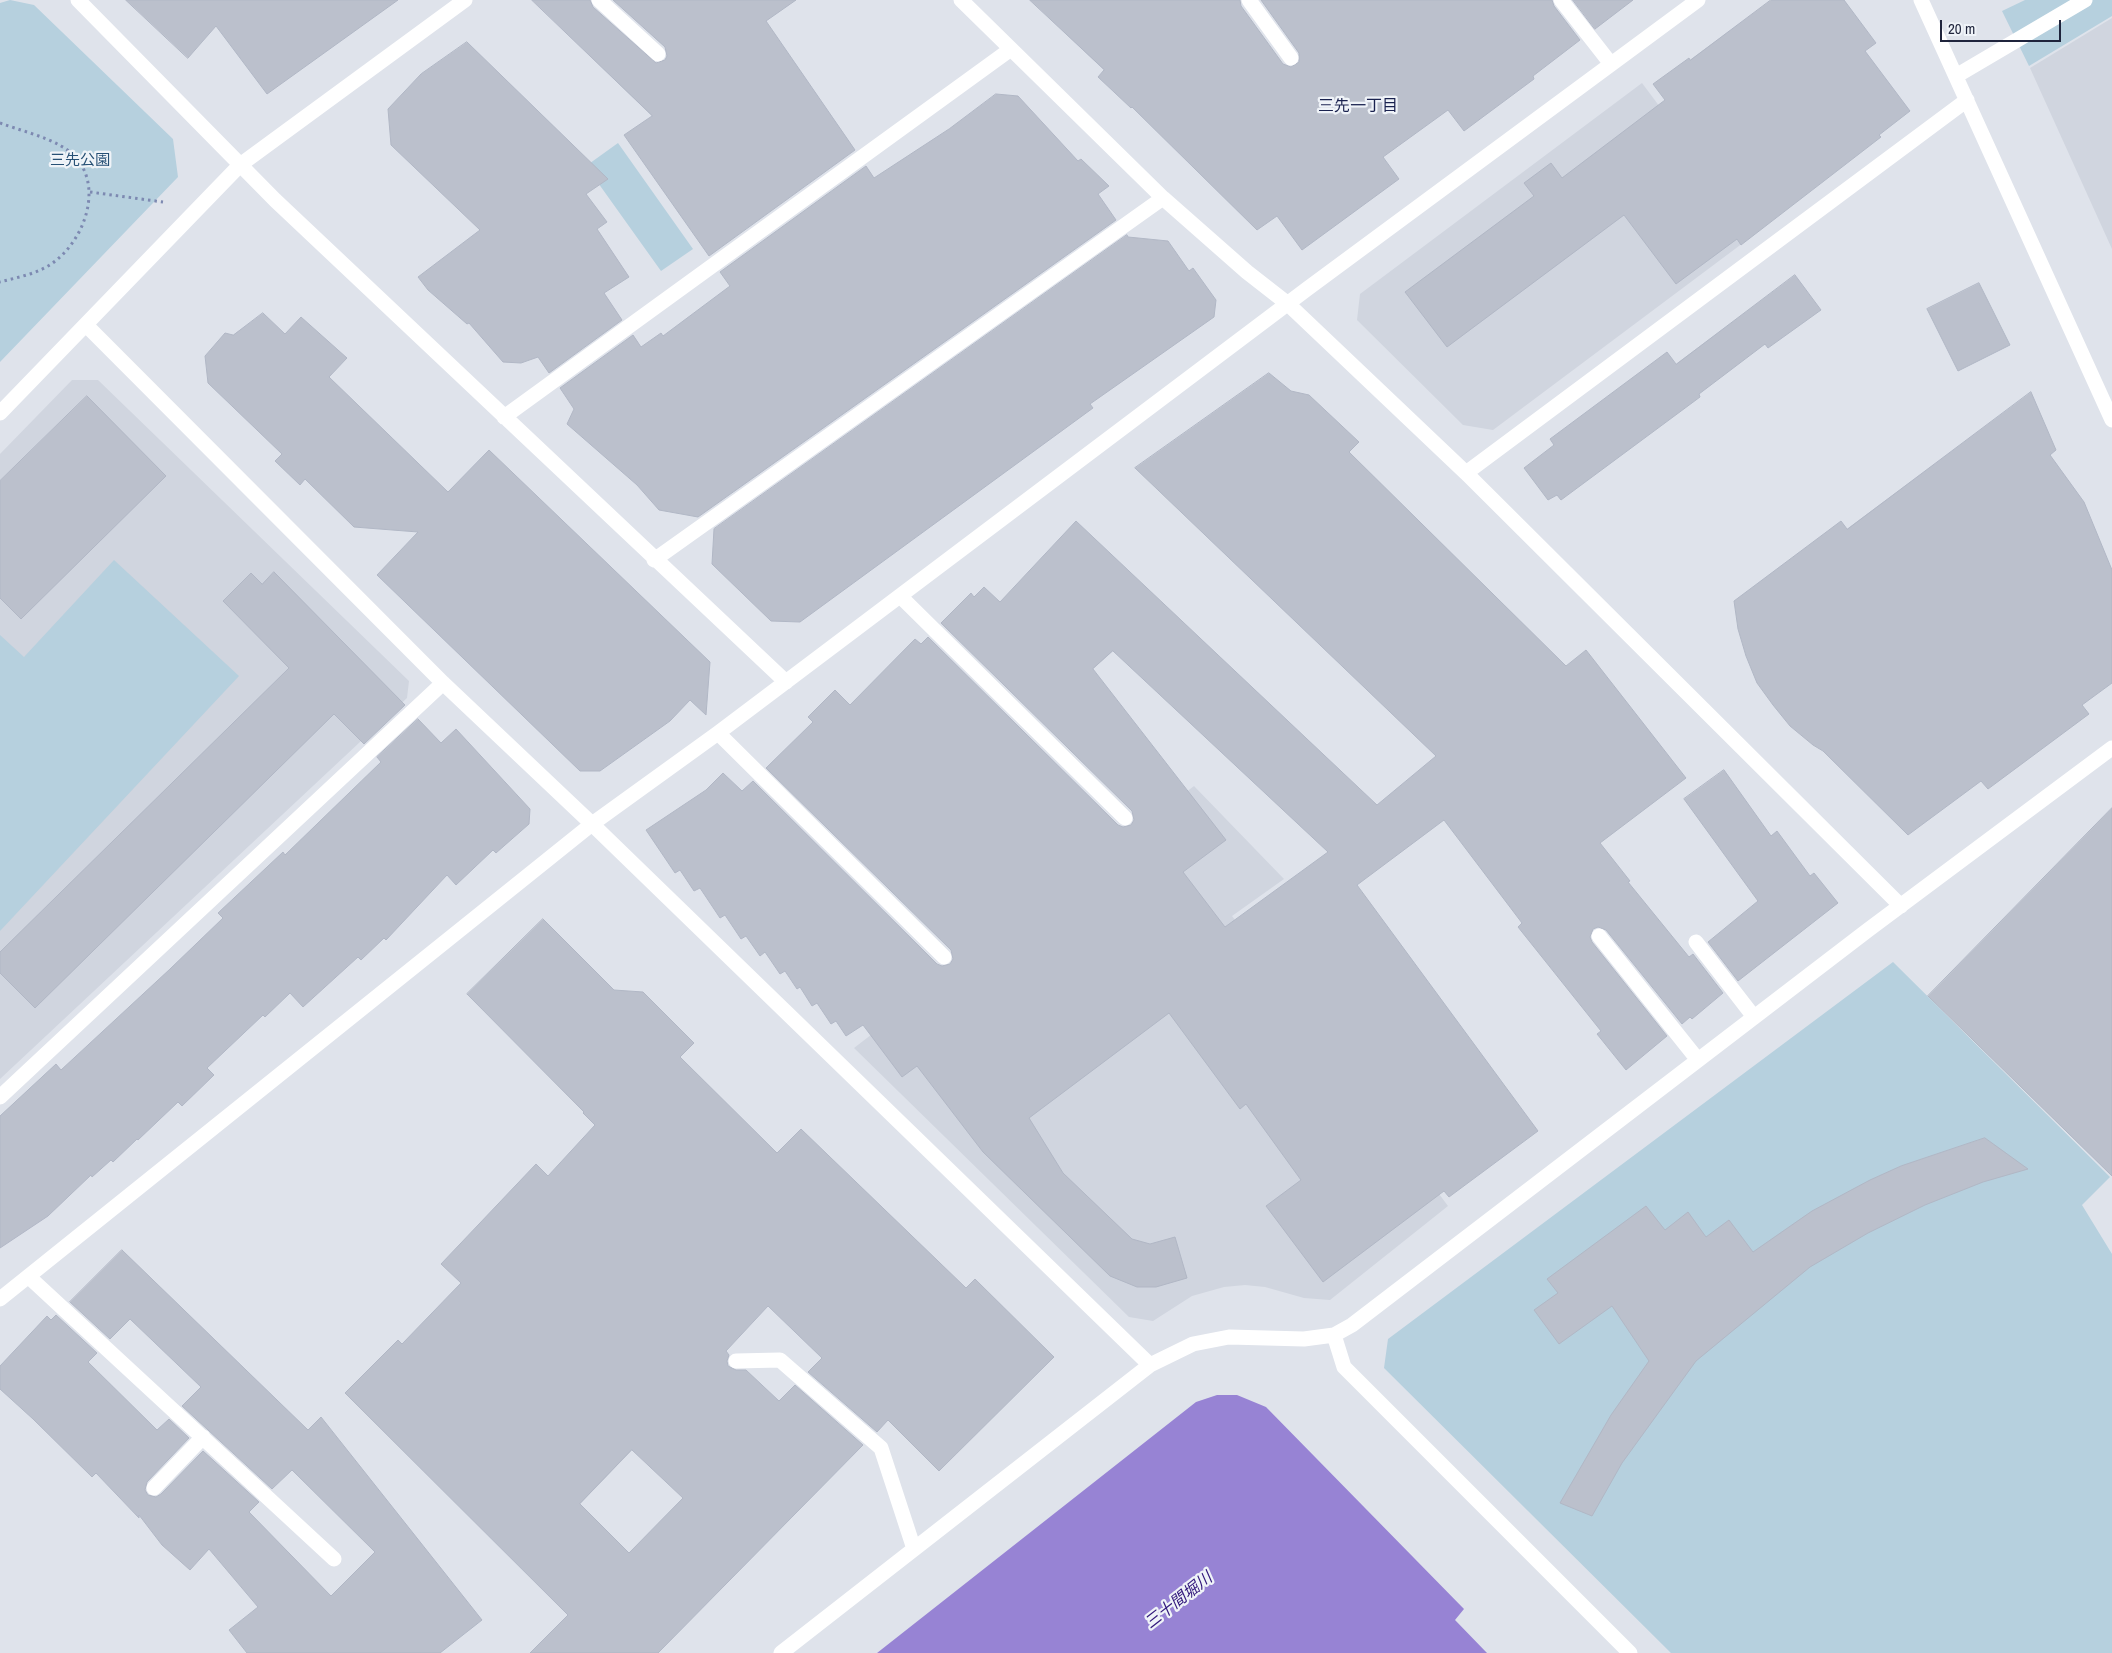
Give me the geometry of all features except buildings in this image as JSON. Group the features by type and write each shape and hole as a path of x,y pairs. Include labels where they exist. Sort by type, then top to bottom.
{"street":[{"path":"78,0 240,165 654,560 786,682"},
{"path":"0,413 240,165 465,0"},
{"path":"600,0 658,54"},
{"path":"960,0 1163,198 1247,272 1288,304 1466,473 1900,906"},
{"path":"1248,0 1291,58"},
{"path":"1561,0 1611,64"},
{"path":"0,1299 592,824 718,733 1288,304 1698,0"},
{"path":"1921,0 2112,420"},
{"path":"1956,76 2085,0"},
{"path":"504,417 1011,49"},
{"path":"1466,473 1967,100"},
{"path":"654,560 1163,198"},
{"path":"86,325 443,683 592,824 1150,1365"},
{"path":"900,596 1125,818"},
{"path":"0,1097 443,683"},
{"path":"718,733 944,957"},
{"path":"781,1653 1150,1365 1193,1344 1229,1337 1304,1339 1334,1336 1352,1325 1900,906 2112,748"},
{"path":"1599,936 1698,1060"},
{"path":"1696,942 1754,1017"},
{"path":"29,1277 334,1559"},
{"path":"1334,1336 1344,1367 1630,1653"},
{"path":"736,1361 780,1360 881,1448 914,1549"},
{"path":"154,1488 202,1438"}],"path":[{"path":"0,123 62,146 78,161 86,174 90,192 80,234 69,249 53,263 32,273 0,282"},
{"path":"90,192 163,202"}],"shaded area":[{"path":"2112,18 2112,249 2030,68"},
{"path":"1642,83 1755,234 1493,430 1463,425 1357,320 1360,294"},
{"path":"72,380 98,380 409,681 407,698 0,1079 0,454"},
{"path":"1194,786 1284,879 1232,916 1448,1206 1330,1300 1304,1298 1265,1287 1245,1285 1224,1287 1192,1296 1153,1321 1129,1317 854,1048"}],"green space":[{"name":"三先公園","path":"10,0 34,5 173,139 178,177 0,362 0,3"},
{"path":"2025,0 2112,0 2112,16 2029,66 2002,11"},
{"path":"618,143 693,249 661,271 586,166"},
{"path":"114,560 239,676 0,931 0,635 24,657"},
{"path":"1893,962 2110,1177 2082,1205 2112,1254 2112,1653 1671,1653 1384,1368 1388,1339"}],"water":[{"name":"三十間堀川","path":"1217,1395 1237,1395 1266,1407 1464,1609 1455,1620 1487,1653 877,1653 1196,1402"}],"district":[{"name":"三先一丁目","path":"1358,107"}]}
